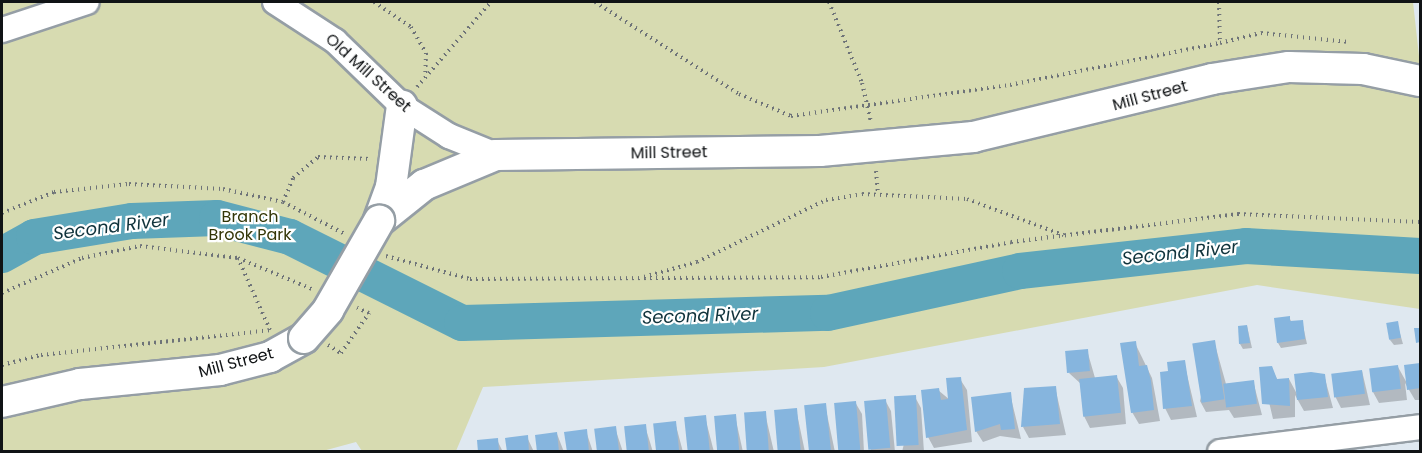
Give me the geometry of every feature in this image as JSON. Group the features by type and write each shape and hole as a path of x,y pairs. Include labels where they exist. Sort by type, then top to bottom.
{"street":[{"path":"2,30 87,2"},
{"name":"Old Mill Street","path":"275,2 335,41 402,106 449,136 496,155"},
{"name":"Mill Street","path":"2,402 80,384 220,370 270,357 304,338 328,310 378,221 424,185 496,155 873,146 973,137 1212,79 1289,67 1363,69 1420,81"},
{"path":"378,221 391,187 402,106"},
{"path":"1220,452 1325,446 1420,427"}],"path":[{"path":"374,2 411,27 426,53 425,77"},
{"path":"402,106 491,2"},
{"path":"595,2 739,94 791,116 1010,85 1220,44 1261,33 1361,44"},
{"path":"828,2 869,104 873,146"},
{"path":"1219,2 1220,44"},
{"path":"283,202 293,178 318,157 379,159"},
{"path":"2,213 54,192 129,184 223,189 283,202 328,226"},
{"path":"638,278 697,262 826,200 862,194 967,199 1065,235"},
{"path":"403,264 470,279 821,277 1065,235 1239,214 1420,222"},
{"path":"2,293 81,258 140,246 238,258 326,294"},
{"path":"2,365 64,352 270,330 238,258"},
{"path":"341,352 369,313 347,303"}],"green space":[{"name":"Branch Brook Park","path":"2,2 1413,2 1420,65 1420,309 1257,285 824,367 483,387 456,451 362,451 356,442 319,452 2,451"}],"building":[{"path":"1290,316 1290,321 1303,320 1305,339 1277,343 1274,318"},
{"path":"1398,321 1401,338 1389,340 1386,323"},
{"path":"1247,325 1250,343 1239,344 1238,326"},
{"path":"1414,328 1420,328 1420,342 1416,343"},
{"path":"1215,340 1224,399 1202,403 1192,344"},
{"path":"1136,341 1139,366 1147,365 1154,410 1131,413 1120,343"},
{"path":"1088,349 1090,371 1067,373 1065,351"},
{"path":"1185,360 1192,406 1163,409 1160,372 1168,371 1167,362"},
{"path":"1420,363 1420,388 1407,390 1404,365"},
{"path":"1398,365 1401,389 1372,392 1369,369"},
{"path":"1272,366 1277,379 1289,378 1290,406 1262,404 1259,367"},
{"path":"1362,370 1365,394 1334,398 1331,374"},
{"path":"1311,372 1325,374 1328,397 1297,400 1294,374"},
{"path":"1117,375 1121,413 1083,417 1079,379"},
{"path":"961,377 967,430 926,438 921,390 939,388 941,400 948,399 946,378"},
{"path":"1254,380 1257,404 1226,408 1223,384"},
{"path":"1056,386 1060,424 1021,427 1024,388"},
{"path":"1011,392 1015,429 1001,430 1000,424 975,432 971,397"},
{"path":"916,395 919,445 897,446 894,396"},
{"path":"886,399 890,448 868,450 864,401"},
{"path":"856,401 860,450 838,452 834,403"},
{"path":"826,403 831,452 809,452 804,405"},
{"path":"797,408 801,452 778,452 774,410"},
{"path":"766,411 769,452 747,452 744,413"},
{"path":"736,414 739,452 717,452 714,416"},
{"path":"706,415 710,452 688,452 684,417"},
{"path":"676,421 679,452 656,452 653,423"},
{"path":"646,424 649,452 627,452 624,426"},
{"path":"616,426 619,452 597,452 594,429"},
{"path":"587,429 589,452 567,452 564,432"},
{"path":"557,432 559,452 537,452 535,435"},
{"path":"528,435 529,452 507,452 505,438"},
{"path":"498,438 499,452 478,452 477,440"}],"waterway":[{"name":"Second River","path":"2,255 34,237 132,221 217,218 290,237 462,323 828,313 1020,271 1246,246 1420,256"}]}
